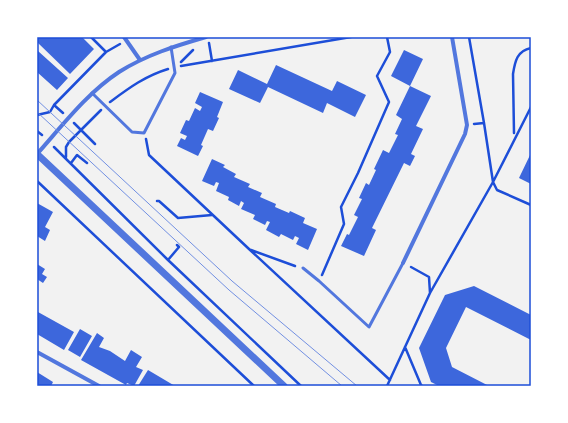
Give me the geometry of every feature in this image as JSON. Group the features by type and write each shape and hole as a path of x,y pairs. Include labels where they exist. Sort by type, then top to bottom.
{"street":[{"path":"403,263 465,134 467,125 452,37"},
{"path":"125,39 140,60"},
{"path":"207,39 171,47 140,60 118,73 92,93 37,154 284,386"},
{"path":"37,352 99,386"}],"lane":[{"path":"92,93 132,132 144,133 175,73 171,47"},
{"path":"303,268 369,327 403,263"}],"path":[{"path":"91,37 106,52"},
{"path":"66,158 66,147 69,142 105,106 138,82 158,72 330,39 351,37"},
{"path":"319,281 344,224 341,207 358,173 389,102 377,76 390,52 387,37"},
{"path":"469,37 493,182 497,190 531,205"},
{"path":"37,115 50,112 106,52 125,39"},
{"path":"207,39 212,61"},
{"path":"175,68 196,47"},
{"path":"514,133 514,65 521,52 531,48"},
{"path":"387,386 430,293 493,182 531,106"},
{"path":"467,125 484,123"},
{"path":"37,131 168,260 301,386"},
{"path":"144,133 149,155 390,380"},
{"path":"88,137 95,144"},
{"path":"70,163 77,155 87,163"},
{"path":"37,181 254,386"},
{"path":"157,201 159,200 178,218 213,215"},
{"path":"168,260 179,247 177,245"},
{"path":"249,250 303,268"},
{"path":"403,263 429,277 430,293"},
{"path":"406,347 422,386"}],"building":[{"path":"37,37 82,37 94,49 70,74 37,42"},
{"path":"404,50 423,59 410,86 391,76"},
{"path":"38,51 68,78 57,90 37,72"},
{"path":"276,65 332,91 337,81 366,95 355,117 327,103 323,113 268,87 260,103 229,89 238,70 267,84"},
{"path":"410,86 431,96 416,126 423,129 411,154 415,156 410,166 404,163 372,228 376,230 364,256 341,246 347,234 349,235 358,217 354,215 362,199 359,198 366,183 369,185 376,170 374,169 383,150 389,153 398,135 395,134 402,119 396,115"},
{"path":"200,92 223,102 217,117 219,118 213,131 208,129 201,145 203,146 198,156 177,146 181,138 185,140 187,136 180,133 186,120 189,121 195,108 200,111 202,107 195,103"},
{"path":"531,153 531,184 519,178"},
{"path":"212,159 225,165 223,167 236,174 234,177 250,184 248,187 262,193 260,197 276,204 275,207 289,213 290,211 305,218 303,223 317,229 308,250 296,244 299,238 295,236 293,240 281,234 279,237 266,230 270,222 267,221 265,225 253,219 255,215 241,209 244,203 241,201 239,206 228,200 229,197 216,191 219,183 216,182 214,186 202,181"},
{"path":"37,203 53,212 45,227 50,230 45,241 37,236"},
{"path":"37,264 45,269 42,274 47,277 43,283 37,279"},
{"path":"474,286 531,315 531,340 466,307 446,348 452,367 489,386 439,386 431,382 419,348 445,295"},
{"path":"38,312 74,332 64,350 37,334"},
{"path":"80,329 92,336 80,357 68,350"},
{"path":"97,333 104,338 99,347 110,351 125,361 131,350 142,357 136,367 143,370 134,386 127,383 126,385 81,360"},
{"path":"148,370 175,386 138,386"},
{"path":"37,372 53,382 51,386 37,386"}],"tram line":[{"path":"37,100 232,281 357,386"},
{"path":"37,112 229,290 342,386"}]}
